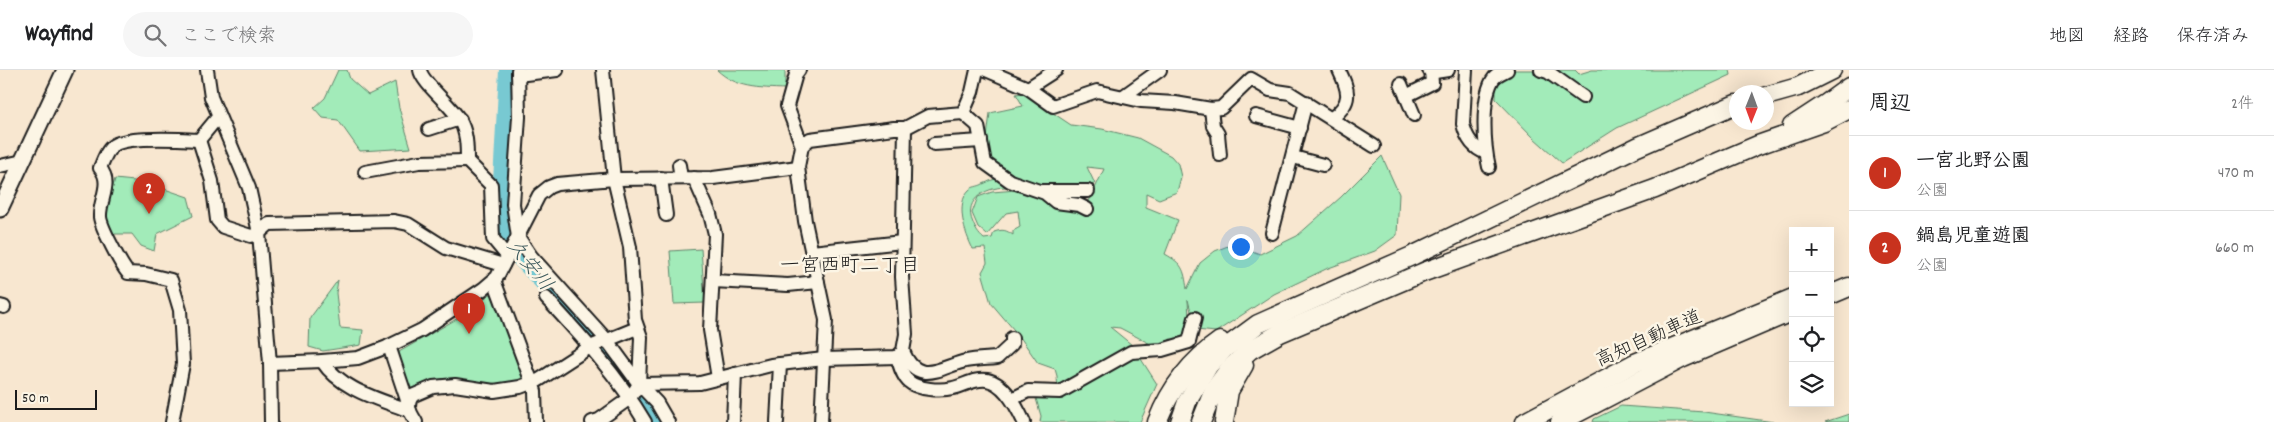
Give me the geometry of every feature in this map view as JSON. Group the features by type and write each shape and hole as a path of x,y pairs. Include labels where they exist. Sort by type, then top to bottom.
{"highway":[{"path":"1774,90 1810,70"},
{"path":"1774,92 1798,87 1832,70"},
{"path":"1758,145 1806,117 1849,87"},
{"path":"1180,422 1197,383 1224,349 1258,324 1414,255 1637,146 1729,107"},
{"path":"1201,422 1214,390 1229,369 1250,350 1265,340 1424,272 1655,189 1758,145 1810,127 1848,110"},
{"path":"1834,282 1849,276"},
{"path":"1834,293 1849,287"},
{"name":"高知自動車道","path":"1525,422 1635,363 1789,300"},
{"path":"1157,422 1172,391 1203,354 1244,326 1296,306"},
{"name":"高知自動車道","path":"1560,422 1683,358 1789,313"},
{"path":"1224,422 1229,391 1241,369 1259,350 1304,323"},
{"path":"1512,422 1635,363"}],"main road":[{"path":"0,209 65,70"}],"street":[{"path":"207,70 211,97 249,188 259,233 270,363 271,422"},
{"path":"420,70 422,77 460,119 466,134 467,161 491,185 492,240 506,261"},
{"path":"557,70 518,72 519,117 513,204 518,237 531,256 606,339 639,384 657,404 668,422"},
{"path":"597,421 630,398 639,384 641,337 637,328 630,247 614,179 604,70"},
{"path":"799,70 796,74 787,106 802,146 798,167 805,221 826,320 821,422"},
{"path":"962,112 972,92 977,70"},
{"path":"986,70 1028,88 1053,106 1097,91 1124,97 1210,109 1221,108 1249,75 1270,90 1290,93 1306,102 1374,146"},
{"path":"1028,88 1056,70"},
{"path":"1124,97 1160,70"},
{"path":"1332,118 1345,108 1347,100 1346,86 1339,70"},
{"path":"1414,116 1403,90 1432,83 1430,70 1435,72 1448,70"},
{"path":"1466,70 1463,124 1465,132 1477,150 1486,153"},
{"path":"1488,167 1485,122 1487,96 1491,82 1497,74 1507,70"},
{"path":"1541,70 1548,72 1583,97"},
{"path":"1272,233 1306,102"},
{"path":"1210,109 1213,126 1218,134 1220,155"},
{"path":"802,146 810,139 905,128 928,116 962,112 978,126 985,163 1010,181 1042,191 1056,202 1079,205 1087,210"},
{"path":"1256,116 1300,128"},
{"path":"199,140 218,117"},
{"path":"429,129 460,119"},
{"path":"905,128 902,242 906,322 900,354 902,374 909,383 918,386 952,389 974,381 987,380 996,384 1012,399 1024,422"},
{"path":"172,422 183,364 180,310 171,280 146,274 128,273 121,266 100,217 106,180 100,168 112,146 117,144 152,139 199,140"},
{"path":"199,140 212,181 217,220 227,230 251,236 259,233 269,224 394,221 408,224 446,248 506,261"},
{"path":"934,144 981,141"},
{"path":"1293,157 1322,165"},
{"path":"0,166 23,161"},
{"path":"365,172 419,162 467,161"},
{"path":"679,165 713,224 713,281 710,330 718,378"},
{"path":"270,363 322,362 358,358 422,330 494,280 506,261 539,195 549,187 557,184 601,182 614,179 712,178 798,167"},
{"path":"661,178 666,215"},
{"path":"1042,191 1052,190 1066,193 1088,191"},
{"path":"812,252 902,242"},
{"path":"494,280 535,391 536,422"},
{"path":"713,281 788,285 818,282"},
{"path":"546,298 590,346 630,398 645,422"},
{"path":"1012,399 1028,390 1060,392 1131,352 1162,350 1188,342 1195,318"},
{"path":"411,412 412,396 433,387 455,385 494,390 532,383 590,346 637,328"},
{"path":"639,384 700,383 780,364 900,354 918,371 930,372 950,368 965,361 997,358 1012,344 1012,338"},
{"path":"389,346 411,412"},
{"path":"322,362 330,373 352,389 411,412"},
{"path":"777,422 780,364"},
{"path":"733,422 735,374"}],"green space":[{"path":"338,70 347,70 350,79 368,95 395,82 399,108 411,148 360,151 338,120 323,118 314,108 325,98"},
{"path":"717,70 785,70 785,89 740,84"},
{"path":"1496,70 1575,70 1579,74 1592,70 1730,70 1731,75 1617,128 1562,163 1534,138 1496,99"},
{"path":"1023,93 1071,125 1102,129 1138,138 1171,156 1178,164 1181,177 1177,192 1159,199 1146,193 1146,207 1178,220 1165,254 1176,261 1182,268 1187,289 1200,263 1215,251 1233,244 1260,254 1297,236 1341,197 1382,156 1399,194 1397,235 1375,251 1326,269 1274,294 1216,332 1196,330 1188,300 1189,318 1185,341 1170,339 1160,349 1120,328 1110,327 1132,345 1157,384 1140,422 1040,422 1041,416 1035,395 1058,396 1055,369 1038,363 1020,337 991,303 982,272 987,263 985,248 973,249 963,219 963,203 965,196 972,188 994,179 1002,181 1010,187 986,191 980,195 974,200 971,214 976,230 984,239 992,238 994,232 1000,230 1013,235 1013,231 1020,227 1018,211 1006,213 987,235 978,227 972,213 978,197 992,192 1029,189 1084,212 1104,169 1087,167 1095,184 1061,188 1029,184 1008,175 999,168 985,154 990,113 1023,106 1016,94"},
{"path":"115,179 144,182 188,197 193,216 157,234 154,251 141,246 132,234 106,234 106,212"},
{"path":"701,249 705,303 674,304 670,251"},
{"path":"338,280 336,293 340,328 363,330 361,345 323,351 309,347 310,318"},
{"path":"490,294 494,295 525,377 524,382 413,392 407,390 397,357 399,352 460,317"},
{"path":"1621,406 1704,412 1774,422 1593,422 1594,419"},
{"path":"1849,414 1849,422 1825,422"}],"waterway":[{"name":"久安川","path":"509,70 501,219 504,230 523,259 593,334 658,422"}],"place":[{"name":"鍋島児童遊園","path":"149,214"},
{"name":"一宮北野公園","path":"469,334"}],"district":[{"name":"一宮西町二丁目","path":"850,264"}]}
